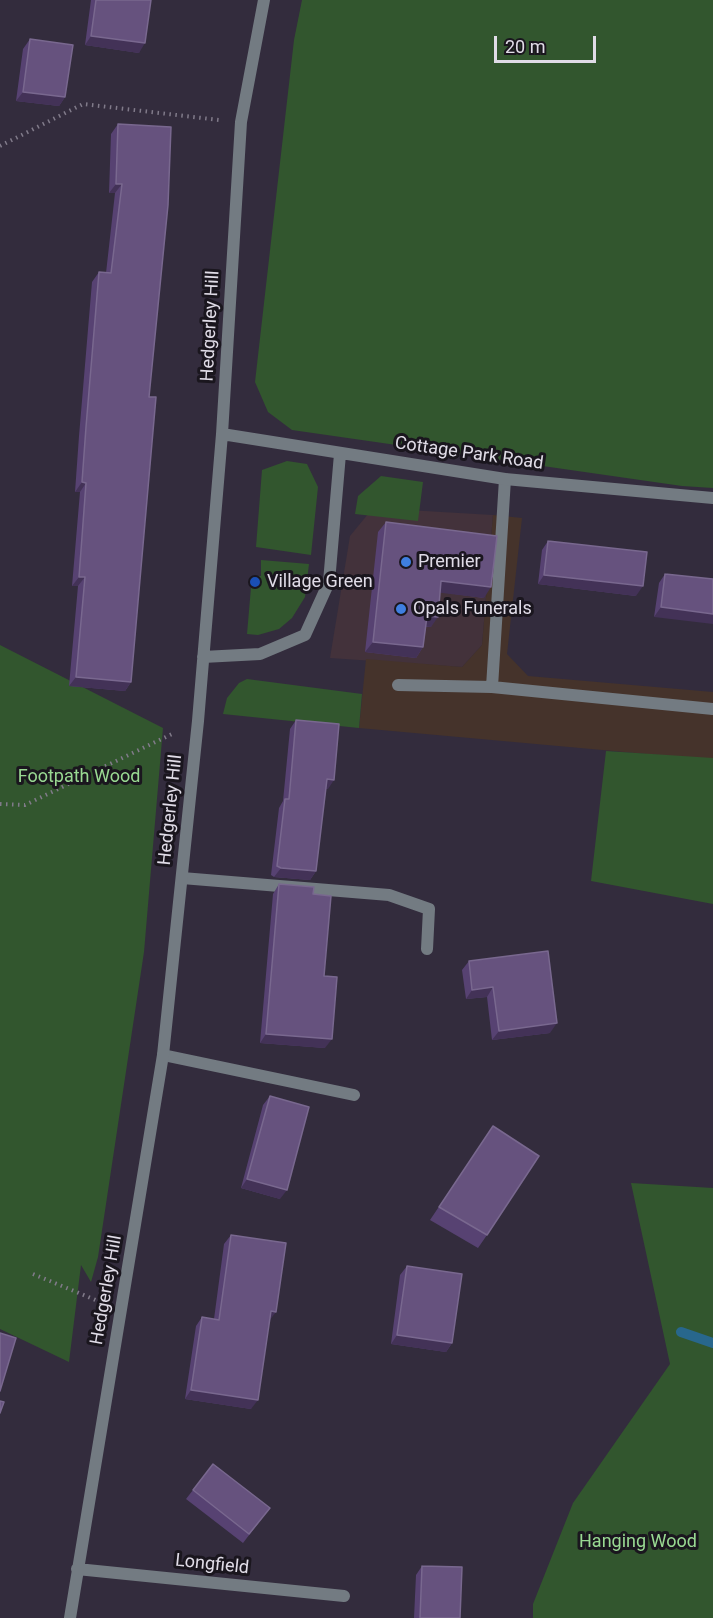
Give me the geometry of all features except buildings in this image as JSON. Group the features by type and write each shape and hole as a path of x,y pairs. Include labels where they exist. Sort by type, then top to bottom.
{"street":[{"name":"Hedgerley Hill","path":"70,1618 163,1055 203,657 222,434 241,122 264,0"},
{"name":"Cottage Park Road","path":"222,434 504,479 713,498"},
{"path":"203,657 260,654 305,635 329,582 340,454"},
{"path":"492,687 504,479"},
{"path":"398,685 492,687 713,709"},
{"path":"182,878 389,895 429,909 427,949"},
{"path":"163,1055 354,1095"},
{"name":"Longfield","path":"77,1569 344,1596"}],"path":[{"path":"0,146 83,104 214,119"},
{"path":"0,804 25,805 157,741"},
{"path":"33,1274 122,1310"}],"shaded area":[{"path":"373,508 493,515 482,645 462,667 330,658 350,536"},
{"path":"493,515 522,518 507,654 528,676 713,692 713,760 359,728 366,659 462,667 482,645"}],"green space":[{"path":"302,0 713,0 713,488 682,486 292,430 268,412 255,382 294,40"},
{"path":"287,461 307,464 318,487 311,555 256,547 262,470"},
{"path":"381,476 423,482 418,521 355,514 358,496"},
{"path":"261,560 309,564 305,597 292,618 279,629 258,635 247,634 252,576 261,576"},
{"name":"Footpath Wood","path":"0,645 163,728 144,952 98,1257 91,1282 81,1265 69,1362 0,1329"},
{"path":"247,679 362,694 359,728 223,714 227,698 239,683"},
{"path":"606,751 713,758 713,904 591,881"},
{"name":"Hanging Wood","path":"631,1183 713,1188 713,1618 533,1618 533,1604 573,1503 670,1364"}],"waterway":[{"path":"681,1332 713,1343"}],"place":[{"name":"Premier","path":"406,562"},
{"name":"Village Green","path":"255,582"},
{"name":"Opals Funerals","path":"401,609"}]}
